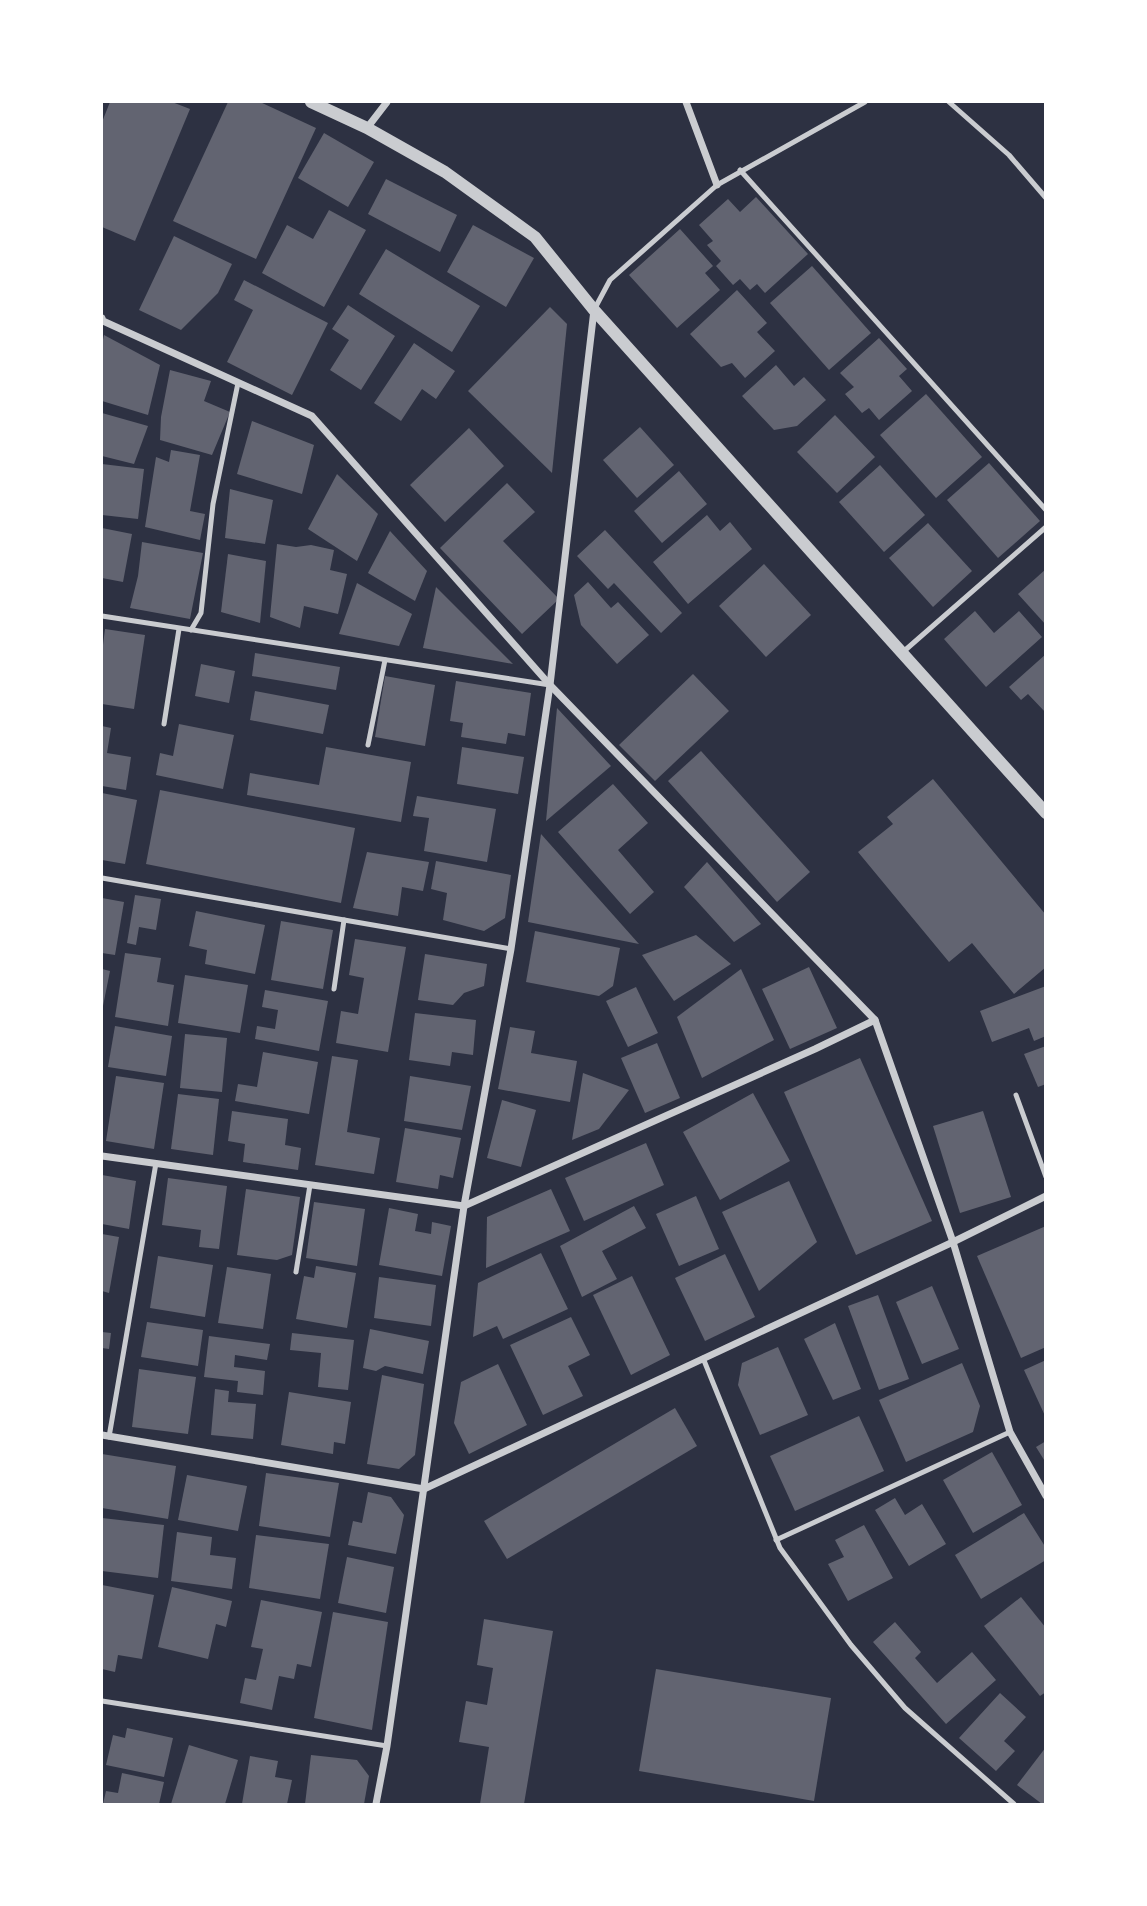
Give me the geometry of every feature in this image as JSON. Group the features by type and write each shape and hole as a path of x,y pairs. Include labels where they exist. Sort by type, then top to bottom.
{"street":[{"path":"311,102 368,128 446,172 535,237 594,310 1045,813"},
{"path":"368,128 387,102"},
{"path":"686,102 717,185"},
{"path":"376,1804 387,1746 464,1206 511,949 550,684 594,310"},
{"path":"102,318 103,321 312,416 550,684 875,1020 953,1242 1010,1432 1045,1496"},
{"path":"102,1156 464,1206 875,1020"},
{"path":"105,1436 424,1489 953,1242 1045,1196"}],"lane":[{"path":"594,310 610,280 717,185 865,102"},
{"path":"949,102 1009,155 1045,198"},
{"path":"740,170 1045,510"},
{"path":"191,631 201,613 213,504 239,383"},
{"path":"901,654 1045,527"},
{"path":"102,616 550,684"},
{"path":"164,724 179,629"},
{"path":"368,746 385,660"},
{"path":"102,878 511,949"},
{"path":"334,989 344,920"},
{"path":"1016,1095 1045,1177"},
{"path":"105,1436 156,1163"},
{"path":"296,1272 310,1185"},
{"path":"703,1358 780,1548 851,1645 905,1708 1014,1804"},
{"path":"776,1540 1010,1432"},
{"path":"102,1701 387,1746"}],"building":[{"path":"110,102 172,102 190,109 135,241 102,227 102,122"},
{"path":"228,102 260,102 316,128 256,259 173,221"},
{"path":"324,133 374,162 348,207 298,178"},
{"path":"386,179 457,215 440,252 368,214"},
{"path":"756,197 808,254 765,293 757,284 750,290 740,279 733,285 716,266 721,261 707,245 713,241 699,225 728,199 740,212"},
{"path":"329,210 366,230 324,307 262,273 287,225 313,239"},
{"path":"473,225 534,258 506,307 447,272"},
{"path":"680,229 713,266 705,273 720,290 677,328 629,275"},
{"path":"174,236 232,264 218,293 181,330 139,310"},
{"path":"386,249 480,306 452,352 359,294"},
{"path":"812,266 871,333 829,370 770,303"},
{"path":"244,280 328,323 292,395 227,362 253,310 234,300"},
{"path":"737,290 767,323 757,332 775,351 745,378 732,363 721,367 690,334"},
{"path":"348,305 395,336 361,390 330,370 349,340 332,329"},
{"path":"550,307 567,324 552,473 468,391"},
{"path":"104,335 160,365 148,415 102,401"},
{"path":"879,338 907,369 899,376 912,391 879,420 869,408 862,413 845,394 854,387 840,373"},
{"path":"414,343 455,371 436,399 422,389 401,421 374,403"},
{"path":"776,365 794,386 804,377 826,400 797,426 774,430 742,396"},
{"path":"170,370 211,381 204,401 230,412 212,455 160,440 161,417"},
{"path":"926,394 982,457 936,498 880,435"},
{"path":"102,413 148,426 134,464 102,456"},
{"path":"835,415 875,457 837,493 797,452"},
{"path":"252,421 314,445 302,494 237,474"},
{"path":"640,427 674,465 637,498 603,460"},
{"path":"469,428 504,466 445,522 410,485"},
{"path":"171,450 200,455 190,511 205,514 200,540 145,527 156,457 169,462"},
{"path":"989,463 1040,521 998,558 947,500"},
{"path":"102,464 144,469 138,519 102,515"},
{"path":"880,465 925,515 884,552 839,502"},
{"path":"679,471 707,504 662,543 634,511"},
{"path":"337,474 378,514 357,561 308,529"},
{"path":"507,483 535,512 503,541 559,599 522,634 440,548"},
{"path":"230,489 273,500 265,544 225,538"},
{"path":"707,515 720,531 730,522 752,549 688,604 653,562"},
{"path":"928,523 972,571 933,607 889,558"},
{"path":"102,528 132,534 123,582 102,578"},
{"path":"605,530 682,613 661,633 614,583 608,589 577,556"},
{"path":"390,531 427,571 415,601 368,573"},
{"path":"142,542 203,553 190,619 130,608 138,576"},
{"path":"277,544 296,547 311,545 334,550 330,570 347,574 338,614 304,606 300,628 270,617"},
{"path":"228,554 266,561 260,623 221,612"},
{"path":"764,564 811,615 766,657 719,606"},
{"path":"1046,569 1046,625 1018,594"},
{"path":"588,582 611,608 618,602 649,635 617,664 581,625 574,595"},
{"path":"357,583 412,614 399,646 339,634"},
{"path":"436,587 513,664 423,648"},
{"path":"975,611 994,633 1019,611 1042,637 986,687 944,639"},
{"path":"105,629 145,635 134,709 102,704"},
{"path":"255,653 340,667 336,690 252,676"},
{"path":"1046,654 1046,713 1028,694 1021,700 1009,687"},
{"path":"201,664 235,671 229,703 195,696"},
{"path":"693,674 729,711 655,781 619,745"},
{"path":"385,676 435,685 425,746 375,737"},
{"path":"456,681 531,693 525,736 508,733 506,744 461,737 463,723 450,721"},
{"path":"255,691 329,705 323,734 250,720"},
{"path":"557,708 611,766 546,821"},
{"path":"179,724 234,735 223,789 156,775 160,753 173,756"},
{"path":"102,726 111,728 107,753 131,757 126,790 102,786"},
{"path":"326,747 411,762 401,822 247,795 250,773 319,785"},
{"path":"462,747 524,757 518,794 457,784"},
{"path":"701,751 810,872 777,902 668,781"},
{"path":"933,779 1046,915 1046,967 1014,994 972,943 949,962 858,852 893,824 887,817"},
{"path":"613,784 648,823 618,850 654,892 630,914 558,832"},
{"path":"160,790 355,828 341,903 146,864"},
{"path":"102,793 137,800 125,864 102,860"},
{"path":"417,796 496,809 487,862 424,851 429,818 413,816"},
{"path":"541,834 639,944 528,922"},
{"path":"367,852 429,862 423,891 402,887 398,916 353,908"},
{"path":"436,861 511,875 505,918 484,931 443,920 447,893 431,889"},
{"path":"707,862 761,924 734,942 684,887"},
{"path":"135,895 161,899 156,930 139,927 136,945 127,943"},
{"path":"102,898 124,902 115,955 102,953"},
{"path":"196,911 265,925 255,974 205,964 207,950 189,946"},
{"path":"281,921 333,930 323,989 271,980"},
{"path":"535,931 620,948 613,986 599,996 526,982"},
{"path":"696,935 731,964 674,1001 642,955"},
{"path":"355,939 406,947 388,1052 336,1043 341,1011 358,1014 364,978 349,975"},
{"path":"125,953 161,958 157,982 174,985 168,1026 115,1017"},
{"path":"425,954 487,964 484,986 464,993 453,1005 418,1000"},
{"path":"809,967 837,1028 790,1049 762,989"},
{"path":"102,969 110,971 103,1006 102,1006"},
{"path":"741,969 774,1040 702,1078 677,1017"},
{"path":"185,975 248,985 240,1033 178,1023"},
{"path":"1046,986 1046,1036 1034,1041 1029,1028 992,1042 980,1011"},
{"path":"636,987 658,1033 628,1047 606,1001"},
{"path":"265,990 328,1001 319,1051 255,1039 257,1026 275,1029 278,1010 262,1007"},
{"path":"415,1013 476,1020 473,1055 452,1052 450,1066 409,1060"},
{"path":"115,1026 172,1036 166,1076 108,1067"},
{"path":"510,1027 535,1031 531,1053 577,1061 570,1102 498,1089"},
{"path":"185,1034 227,1038 222,1092 180,1088"},
{"path":"657,1043 680,1098 645,1113 621,1058"},
{"path":"1046,1046 1046,1084 1038,1087 1024,1054"},
{"path":"263,1052 318,1062 309,1114 235,1101 238,1084 257,1087"},
{"path":"332,1056 358,1060 347,1132 380,1138 374,1174 315,1165"},
{"path":"860,1058 932,1221 856,1255 784,1092"},
{"path":"583,1073 629,1090 599,1129 572,1140"},
{"path":"116,1076 164,1083 154,1149 106,1141"},
{"path":"410,1076 471,1086 462,1130 404,1121"},
{"path":"753,1093 790,1161 720,1200 683,1132"},
{"path":"178,1094 219,1099 213,1155 171,1149"},
{"path":"502,1100 536,1110 521,1167 487,1158"},
{"path":"232,1111 288,1119 285,1145 301,1148 298,1170 243,1162 245,1144 228,1141"},
{"path":"983,1111 1011,1197 960,1213 933,1126"},
{"path":"405,1128 461,1138 453,1178 440,1175 438,1189 396,1182"},
{"path":"646,1143 664,1185 584,1221 565,1178"},
{"path":"102,1175 136,1181 129,1229 102,1224"},
{"path":"168,1178 227,1186 219,1249 199,1247 201,1230 162,1225"},
{"path":"789,1181 817,1242 759,1291 722,1212"},
{"path":"246,1189 300,1197 292,1255 277,1260 237,1255"},
{"path":"551,1189 570,1231 486,1268 487,1217"},
{"path":"696,1196 719,1249 679,1266 656,1214"},
{"path":"314,1202 365,1209 357,1266 306,1258"},
{"path":"634,1206 646,1228 602,1251 617,1279 582,1297 560,1246"},
{"path":"389,1208 418,1214 415,1231 431,1234 432,1222 451,1226 442,1276 379,1265"},
{"path":"1046,1226 1046,1347 1021,1358 977,1256"},
{"path":"102,1234 119,1237 109,1293 102,1291"},
{"path":"541,1253 568,1309 503,1339 497,1326 473,1337 478,1283"},
{"path":"725,1254 755,1317 705,1341 675,1278"},
{"path":"158,1256 213,1265 205,1317 150,1308"},
{"path":"316,1266 356,1273 347,1328 296,1319 304,1276 314,1278"},
{"path":"227,1267 271,1274 263,1329 218,1323"},
{"path":"632,1276 670,1355 631,1375 593,1295"},
{"path":"379,1277 436,1285 431,1326 374,1318"},
{"path":"932,1286 959,1349 922,1364 896,1302"},
{"path":"878,1295 909,1379 879,1390 848,1306"},
{"path":"571,1317 590,1355 568,1366 583,1396 543,1415 510,1345"},
{"path":"147,1322 203,1330 198,1366 141,1357"},
{"path":"835,1323 861,1389 833,1400 804,1339"},
{"path":"370,1329 429,1341 423,1374 385,1366 376,1371 363,1368"},
{"path":"102,1332 111,1333 109,1349 102,1348"},
{"path":"292,1333 354,1340 348,1390 318,1387 321,1353 290,1350"},
{"path":"209,1336 270,1344 267,1360 235,1355 234,1367 265,1371 263,1395 237,1392 238,1381 204,1377"},
{"path":"778,1347 808,1415 760,1435 738,1385 742,1363"},
{"path":"1046,1360 1046,1418 1024,1370"},
{"path":"962,1363 980,1406 973,1432 906,1462 879,1400"},
{"path":"498,1364 527,1425 469,1454 454,1423 461,1382"},
{"path":"139,1369 196,1377 188,1434 132,1427"},
{"path":"382,1375 424,1384 415,1455 399,1469 367,1464"},
{"path":"215,1389 229,1391 228,1402 256,1404 253,1439 211,1435"},
{"path":"289,1392 351,1402 345,1444 334,1442 333,1454 281,1445"},
{"path":"675,1408 697,1446 507,1559 484,1521"},
{"path":"859,1416 884,1471 795,1511 770,1456"},
{"path":"1046,1441 1046,1463 1036,1447"},
{"path":"992,1452 1022,1505 973,1533 943,1480"},
{"path":"102,1454 176,1466 168,1519 102,1508"},
{"path":"266,1473 339,1483 330,1537 259,1526"},
{"path":"187,1475 247,1486 238,1531 178,1520"},
{"path":"368,1492 391,1497 404,1515 396,1554 348,1545 353,1521 362,1523"},
{"path":"895,1498 905,1515 922,1504 946,1544 909,1566 875,1510"},
{"path":"1024,1513 1046,1548 1046,1560 981,1599 955,1555"},
{"path":"102,1518 164,1525 158,1578 102,1571"},
{"path":"864,1525 893,1578 848,1601 828,1564 844,1557 835,1540"},
{"path":"177,1532 212,1537 210,1555 236,1558 232,1589 171,1581"},
{"path":"256,1535 329,1544 320,1599 249,1588"},
{"path":"347,1557 394,1567 386,1613 338,1603"},
{"path":"102,1585 154,1595 142,1659 118,1655 115,1672 102,1669"},
{"path":"172,1587 232,1601 226,1627 216,1624 208,1659 158,1647"},
{"path":"1021,1597 1046,1628 1046,1692 1040,1696 984,1626"},
{"path":"261,1600 322,1612 311,1667 297,1664 294,1679 279,1676 272,1710 240,1703 245,1678 256,1680 263,1649 251,1647"},
{"path":"333,1612 388,1622 372,1730 314,1718"},
{"path":"484,1619 553,1631 524,1804 480,1804 489,1747 459,1742 466,1701 487,1705 493,1668 477,1665"},
{"path":"895,1622 921,1652 915,1658 937,1683 972,1652 996,1680 946,1724 873,1642"},
{"path":"656,1669 831,1698 814,1801 639,1771"},
{"path":"1000,1693 1026,1717 1004,1741 1015,1751 996,1771 959,1738"},
{"path":"127,1728 173,1738 164,1777 106,1765 113,1735 125,1738"},
{"path":"189,1745 238,1760 225,1804 171,1804"},
{"path":"1046,1747 1046,1804 1042,1804 1017,1785"},
{"path":"311,1755 357,1760 369,1776 364,1804 305,1804"},
{"path":"250,1756 278,1761 275,1777 292,1780 287,1804 242,1804"},
{"path":"122,1773 164,1782 159,1804 103,1804 106,1791 118,1793"}]}
